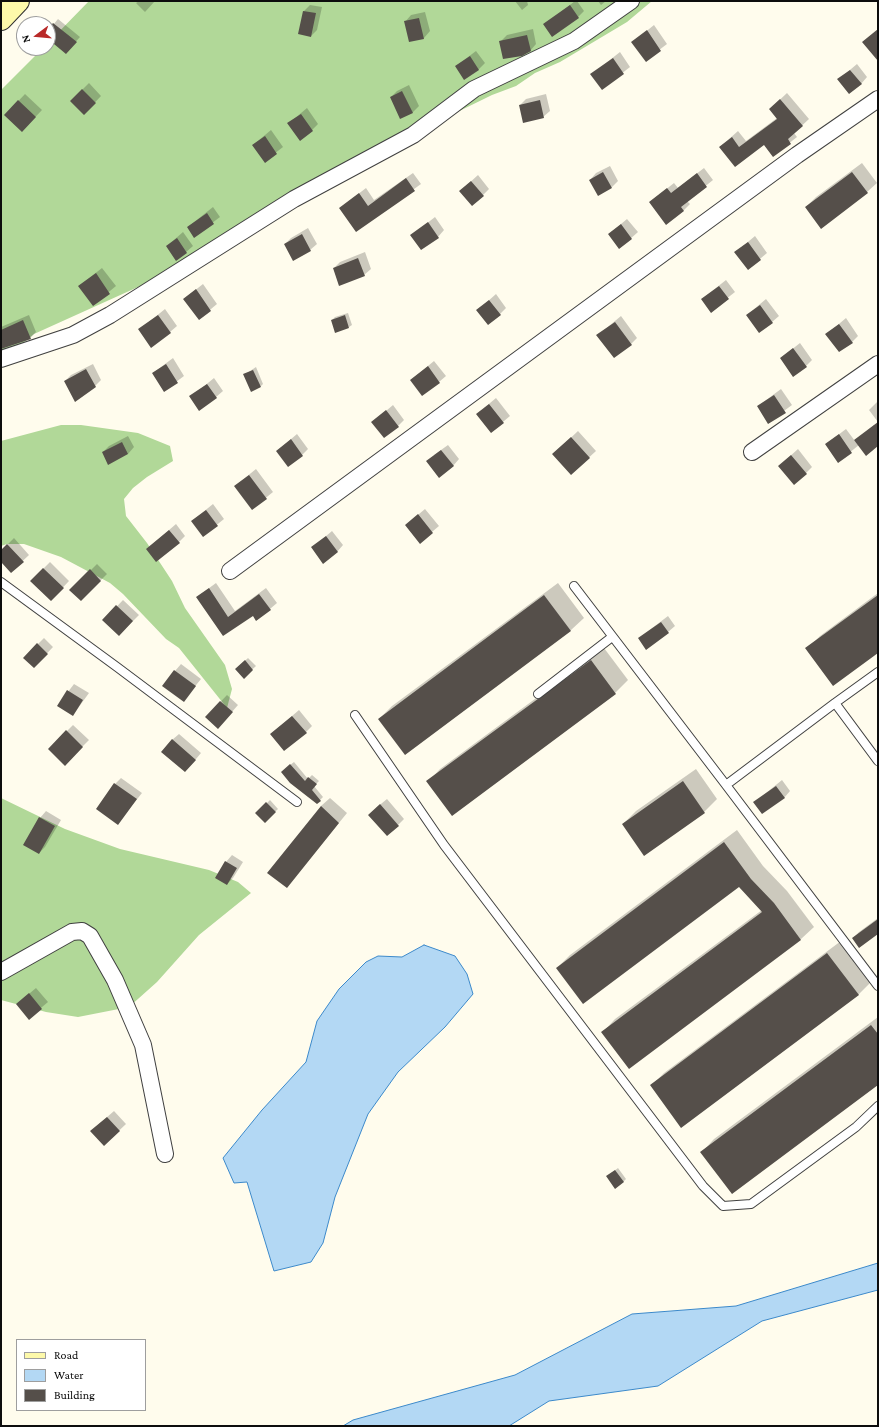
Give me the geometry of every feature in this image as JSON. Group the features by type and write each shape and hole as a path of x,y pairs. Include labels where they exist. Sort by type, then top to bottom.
{"main road":[{"path":"1,19 18,1"}],"street":[{"path":"1,359 73,335 110,315 294,199 413,136 474,89 574,41 632,1"},
{"path":"230,571 797,155 878,99"},
{"path":"752,452 878,364"},
{"path":"1,972 72,932 82,931 90,936 115,980 143,1045 166,1154"}],"lane":[{"path":"1,582 118,666 297,802"},
{"path":"574,586 612,638 726,785 878,986"},
{"path":"538,694 612,638"},
{"path":"726,785 878,672"},
{"path":"835,703 878,761"},
{"path":"355,715 454,858 703,1186 723,1206 751,1204 856,1127 878,1106"}],"green space":[{"path":"89,1 652,1 627,22 560,62 535,73 516,86 492,95 441,120 169,273 34,334 8,356 1,359 1,90 35,56 56,56 56,35"},
{"path":"61,425 81,425 138,433 170,446 173,461 147,477 133,488 124,499 126,516 147,543 172,581 185,608 225,665 232,689 227,708 179,648 166,639 123,594 110,583 61,557 24,544 7,544 1,546 1,441"},
{"path":"1,798 65,829 120,849 209,870 238,882 251,893 199,935 157,982 129,1007 78,1017 46,1012 1,1000"}],"water":[{"path":"424,945 455,956 467,974 473,994 445,1027 398,1072 368,1114 335,1197 323,1243 311,1262 274,1271 247,1182 234,1183 223,1158 262,1110 306,1062 317,1021 339,989 366,962 378,956 402,957"},
{"path":"878,1263 878,1290 762,1321 658,1386 549,1401 509,1426 343,1426 353,1420 515,1375 632,1314 736,1306"}],"building":[{"path":"570,5 579,18 552,37 543,24"},
{"path":"303,11 316,13 311,37 298,34"},
{"path":"419,18 424,39 409,42 404,21"},
{"path":"56,25 77,42 66,54 56,46"},
{"path":"878,29 878,61 862,42"},
{"path":"647,30 661,51 646,62 631,42"},
{"path":"527,35 531,51 522,56 503,59 499,41"},
{"path":"470,56 479,70 464,80 455,66"},
{"path":"613,58 624,74 602,90 590,74"},
{"path":"850,70 862,84 849,94 837,79"},
{"path":"82,89 96,103 84,115 70,101"},
{"path":"402,91 413,113 400,119 390,97"},
{"path":"780,99 803,126 788,139 791,144 773,157 764,145 735,167 719,147 732,137 739,147 777,119 769,109"},
{"path":"18,100 36,117 22,132 4,115"},
{"path":"540,100 544,118 523,123 519,105"},
{"path":"301,114 313,131 300,141 287,123"},
{"path":"265,136 277,154 265,163 252,145"},
{"path":"603,172 612,188 598,196 589,180"},
{"path":"852,172 868,193 821,229 805,207"},
{"path":"697,173 707,187 681,207 684,211 666,225 649,202 667,188 671,193"},
{"path":"406,178 415,191 356,232 339,208 359,193 368,206"},
{"path":"471,181 484,196 472,206 459,191"},
{"path":"207,213 214,224 194,238 187,227"},
{"path":"428,222 439,238 421,250 410,235"},
{"path":"621,224 632,239 619,249 608,234"},
{"path":"302,234 311,251 293,261 284,244"},
{"path":"177,238 187,253 176,261 166,246"},
{"path":"748,242 761,260 748,270 734,252"},
{"path":"358,258 365,276 339,286 333,268"},
{"path":"96,273 110,294 93,306 78,286"},
{"path":"719,286 729,299 711,313 701,299"},
{"path":"196,289 211,311 199,320 183,299"},
{"path":"489,300 501,315 488,325 476,310"},
{"path":"760,305 773,323 759,333 746,315"},
{"path":"158,315 171,333 151,348 138,329"},
{"path":"345,315 349,328 335,333 331,320"},
{"path":"23,320 31,339 1,349 1,330"},
{"path":"615,322 632,345 614,358 596,335"},
{"path":"839,324 853,343 839,352 825,334"},
{"path":"793,348 807,367 793,377 780,358"},
{"path":"166,364 178,383 164,392 152,373"},
{"path":"428,366 440,383 422,396 410,380"},
{"path":"86,369 96,387 75,402 64,381"},
{"path":"253,370 261,387 251,392 243,374"},
{"path":"207,384 217,398 199,411 189,396"},
{"path":"774,395 786,413 768,424 757,406"},
{"path":"489,404 504,423 491,433 476,414"},
{"path":"386,410 399,427 384,438 371,422"},
{"path":"878,422 878,446 866,456 854,440"},
{"path":"839,434 852,453 838,463 825,444"},
{"path":"571,437 590,458 571,475 552,454"},
{"path":"291,439 303,456 288,467 276,451"},
{"path":"122,442 128,454 108,465 102,452"},
{"path":"441,450 454,466 439,478 426,461"},
{"path":"791,455 807,474 794,485 778,466"},
{"path":"249,475 267,499 252,510 234,486"},
{"path":"206,510 218,526 203,537 191,521"},
{"path":"418,514 433,533 420,544 405,525"},
{"path":"169,530 180,543 156,562 146,549"},
{"path":"326,536 338,552 323,564 311,547"},
{"path":"7,544 24,562 11,573 1,562 1,550"},
{"path":"43,568 64,588 51,601 30,581"},
{"path":"90,569 101,581 81,601 69,590"},
{"path":"209,588 228,617 259,594 271,610 256,621 253,616 223,636 196,597"},
{"path":"544,595 571,631 405,755 378,719"},
{"path":"878,595 878,653 833,686 805,648"},
{"path":"116,605 133,621 119,636 102,620"},
{"path":"661,622 669,633 646,650 638,638"},
{"path":"37,643 48,654 34,668 23,658"},
{"path":"245,660 253,670 244,679 235,669"},
{"path":"591,660 616,694 452,816 426,781"},
{"path":"174,670 196,686 184,702 162,686"},
{"path":"67,690 83,700 73,716 57,706"},
{"path":"220,701 233,712 218,729 205,717"},
{"path":"292,716 307,733 284,751 270,734"},
{"path":"66,730 83,747 65,766 48,749"},
{"path":"172,739 196,760 185,772 161,752"},
{"path":"290,764 305,781 308,777 317,784 312,790 321,801 317,804 290,783 281,772"},
{"path":"683,781 705,813 644,856 622,824"},
{"path":"114,783 137,799 118,825 96,809"},
{"path":"776,786 785,798 762,814 753,802"},
{"path":"266,802 276,812 265,823 255,813"},
{"path":"380,804 399,826 387,836 368,815"},
{"path":"321,806 339,823 287,888 267,873"},
{"path":"39,817 55,826 39,854 23,845"},
{"path":"724,842 751,879 774,903 801,940 629,1069 601,1032 762,912 739,887 583,1004 556,968"},
{"path":"225,861 237,868 227,885 215,878"},
{"path":"878,919 878,934 859,948 852,938"},
{"path":"827,953 859,995 681,1128 650,1085"},
{"path":"29,993 42,1009 29,1020 16,1004"},
{"path":"871,1025 878,1034 878,1085 732,1194 700,1152"},
{"path":"107,1117 120,1131 104,1146 90,1131"},
{"path":"615,1170 624,1182 615,1189 606,1176"}]}
